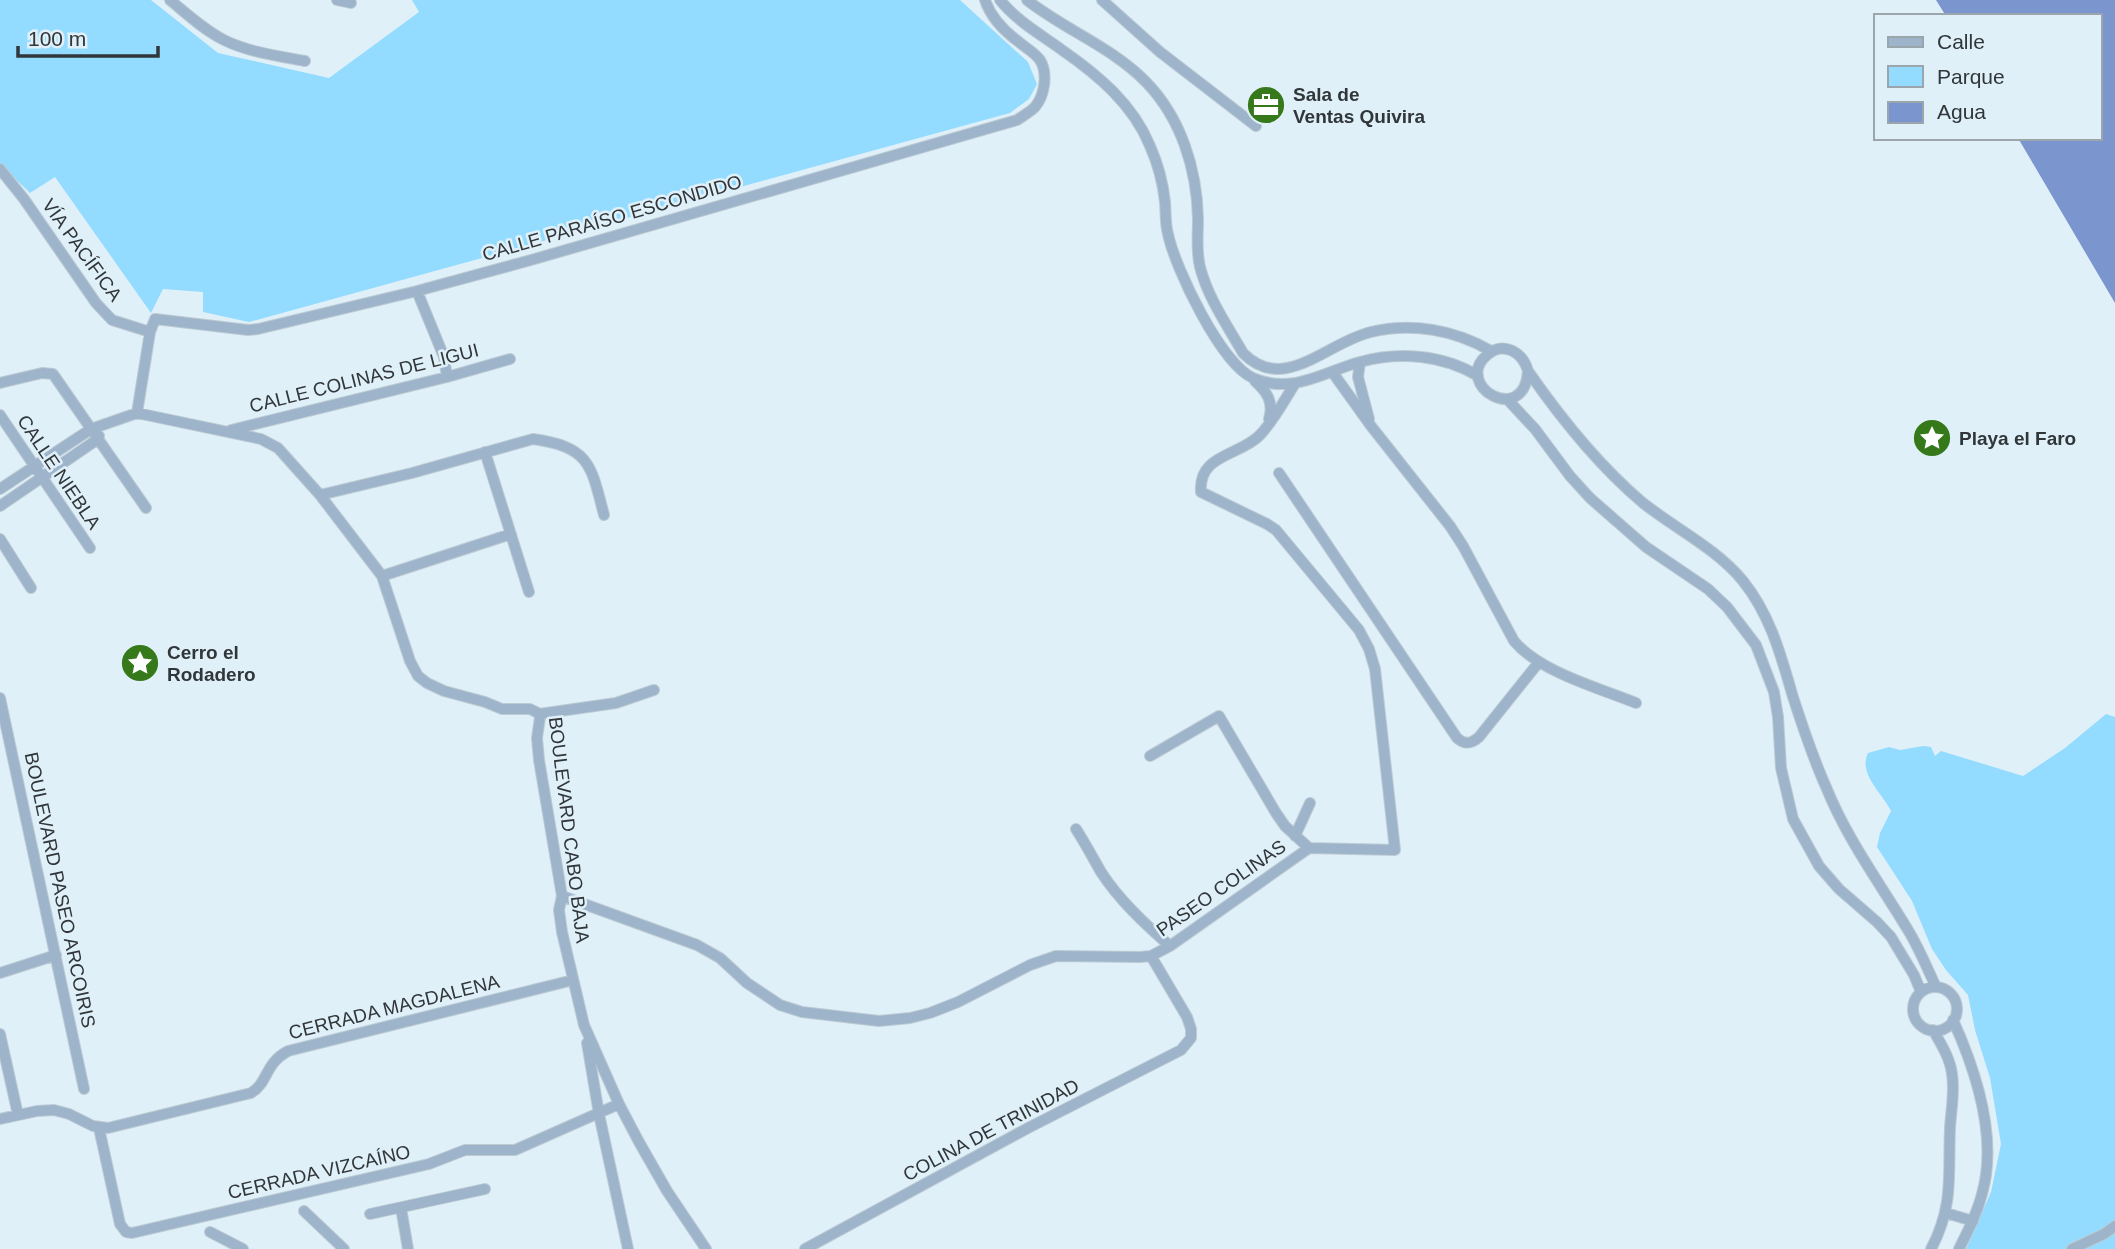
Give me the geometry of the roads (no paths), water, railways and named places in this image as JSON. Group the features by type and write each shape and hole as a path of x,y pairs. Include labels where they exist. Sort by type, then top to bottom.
{"street":[{"path":"170,0 225,40 245,48 305,61"},
{"path":"337,0 351,3"},
{"name":"CALLE PARAÍSO ESCONDIDO","path":"150,332 157,319 258,329 417,291 1017,120 1037,104 1044,87 1045,74 1037,57 1012,38 992,16 985,0"},
{"path":"1000,0 1029,28 1106,84 1118,95 1140,125 1157,163 1168,233 1177,263 1221,345 1231,359 1264,390 1272,405 1267,426"},
{"path":"1027,0 1126,63 1161,101 1179,131 1191,168 1198,218 1199,263 1205,285 1243,353 1251,361 1274,370 1287,369 1346,340 1370,332 1401,328 1426,328 1451,333 1491,351"},
{"path":"1102,0 1160,52 1256,127"},
{"name":"VÍA PACÍFICA","path":"0,169 96,303 112,320 150,332"},
{"path":"417,291 444,357 447,377"},
{"path":"0,489 90,429 137,413 150,332"},
{"path":"1528,371 1528,381 1523,390 1507,399 1487,394 1478,376 1483,358 1491,351 1510,349 1519,354 1566,424 1605,467 1645,504 1716,555 1742,580 1756,600 1778,645 1813,755 1843,825 1909,931 1936,987"},
{"path":"1250,376 1264,382 1294,384 1360,362 1422,357 1454,364 1478,376"},
{"name":"CALLE COLINAS DE LIGUI","path":"227,431 510,359"},
{"path":"1360,362 1358,377 1371,426"},
{"path":"0,383 42,373 53,374 146,509"},
{"path":"1333,373 1450,526 1514,641 1522,650 1539,662 1636,703"},
{"path":"1267,426 1294,384"},
{"path":"1507,399 1530,422 1590,498 1646,547 1708,589 1727,607 1756,645 1774,692 1781,768 1793,819 1819,866 1839,889 1891,937 1914,975 1920,992"},
{"name":"BOULEVARD CABO BAJA","path":"137,413 261,439 278,448 320,495 382,576 410,661 418,676 444,691 502,709 530,709 539,714 539,760 562,896 560,918 628,1249"},
{"name":"CALLE NIEBLA","path":"0,415 90,548"},
{"path":"0,506 98,439 106,425"},
{"name":"PASEO COLINAS","path":"562,896 697,944 720,958 747,983 780,1005 802,1013 879,1021 930,1013 958,1002 1030,965 1056,956 1151,956 1170,946 1309,848 1395,850 1375,669 1370,649 1359,630 1276,530 1201,492 1202,476 1210,465 1258,438 1267,426"},
{"path":"320,495 412,473 533,439 554,442 587,460 604,514"},
{"path":"485,452 529,592"},
{"path":"1279,473 1462,743 1469,744 1479,737 1539,662"},
{"path":"382,576 511,534"},
{"path":"0,539 31,588"},
{"path":"539,714 616,703 653,690"},
{"name":"BOULEVARD PASEO ARCOIRIS","path":"0,698 84,1089"},
{"path":"1150,756 1219,716 1285,826 1309,848"},
{"path":"1295,836 1310,803"},
{"path":"1076,829 1114,890 1170,946"},
{"path":"0,973 56,955"},
{"name":"PASEO COLINAS","path":"1151,956 1187,1017 1191,1038"},
{"name":"CERRADA MAGDALENA","path":"99,1128 150,1119 251,1093 261,1086 275,1059 288,1051 573,980"},
{"path":"1953,1020 1944,1028 1933,1030 1920,1024 1915,1018 1913,1004 1920,992 1936,987 1950,993 1954,999 1956,1006 1953,1020 1972,1065 1982,1103 1987,1166 1983,1192 1959,1249"},
{"name":"BOULEVARD CABO BAJA","path":"584,1025 619,1104 654,1170 706,1249"},
{"path":"1931,1249 1944,1222 1948,1203 1953,1090 1949,1060 1933,1030"},
{"path":"0,1034 18,1115"},
{"name":"COLINA DE TRINIDAD","path":"805,1249 1028,1128 1177,1053 1191,1038"},
{"name":"CERRADA VIZCAÍNO","path":"99,1128 120,1224 126,1232 132,1233 429,1164 466,1150 516,1150 619,1104"},
{"path":"0,1119 54,1111 69,1114 99,1128"},
{"path":"370,1214 485,1189"},
{"path":"401,1208 408,1249"},
{"path":"304,1211 344,1249"},
{"path":"1946,1213 1973,1221"},
{"path":"2073,1249 2115,1226"},
{"path":"210,1232 243,1249"}],"water":[{"path":"1936,0 2115,0 2115,303 2019,140 2101,140 2101,14 1945,14"}],"place":[{"name":"Sala de Ventas Quivira","path":"1266,105"},
{"name":"Playa el Faro","path":"1932,438"},
{"name":"Cerro el Rodadero","path":"140,663"}]}
